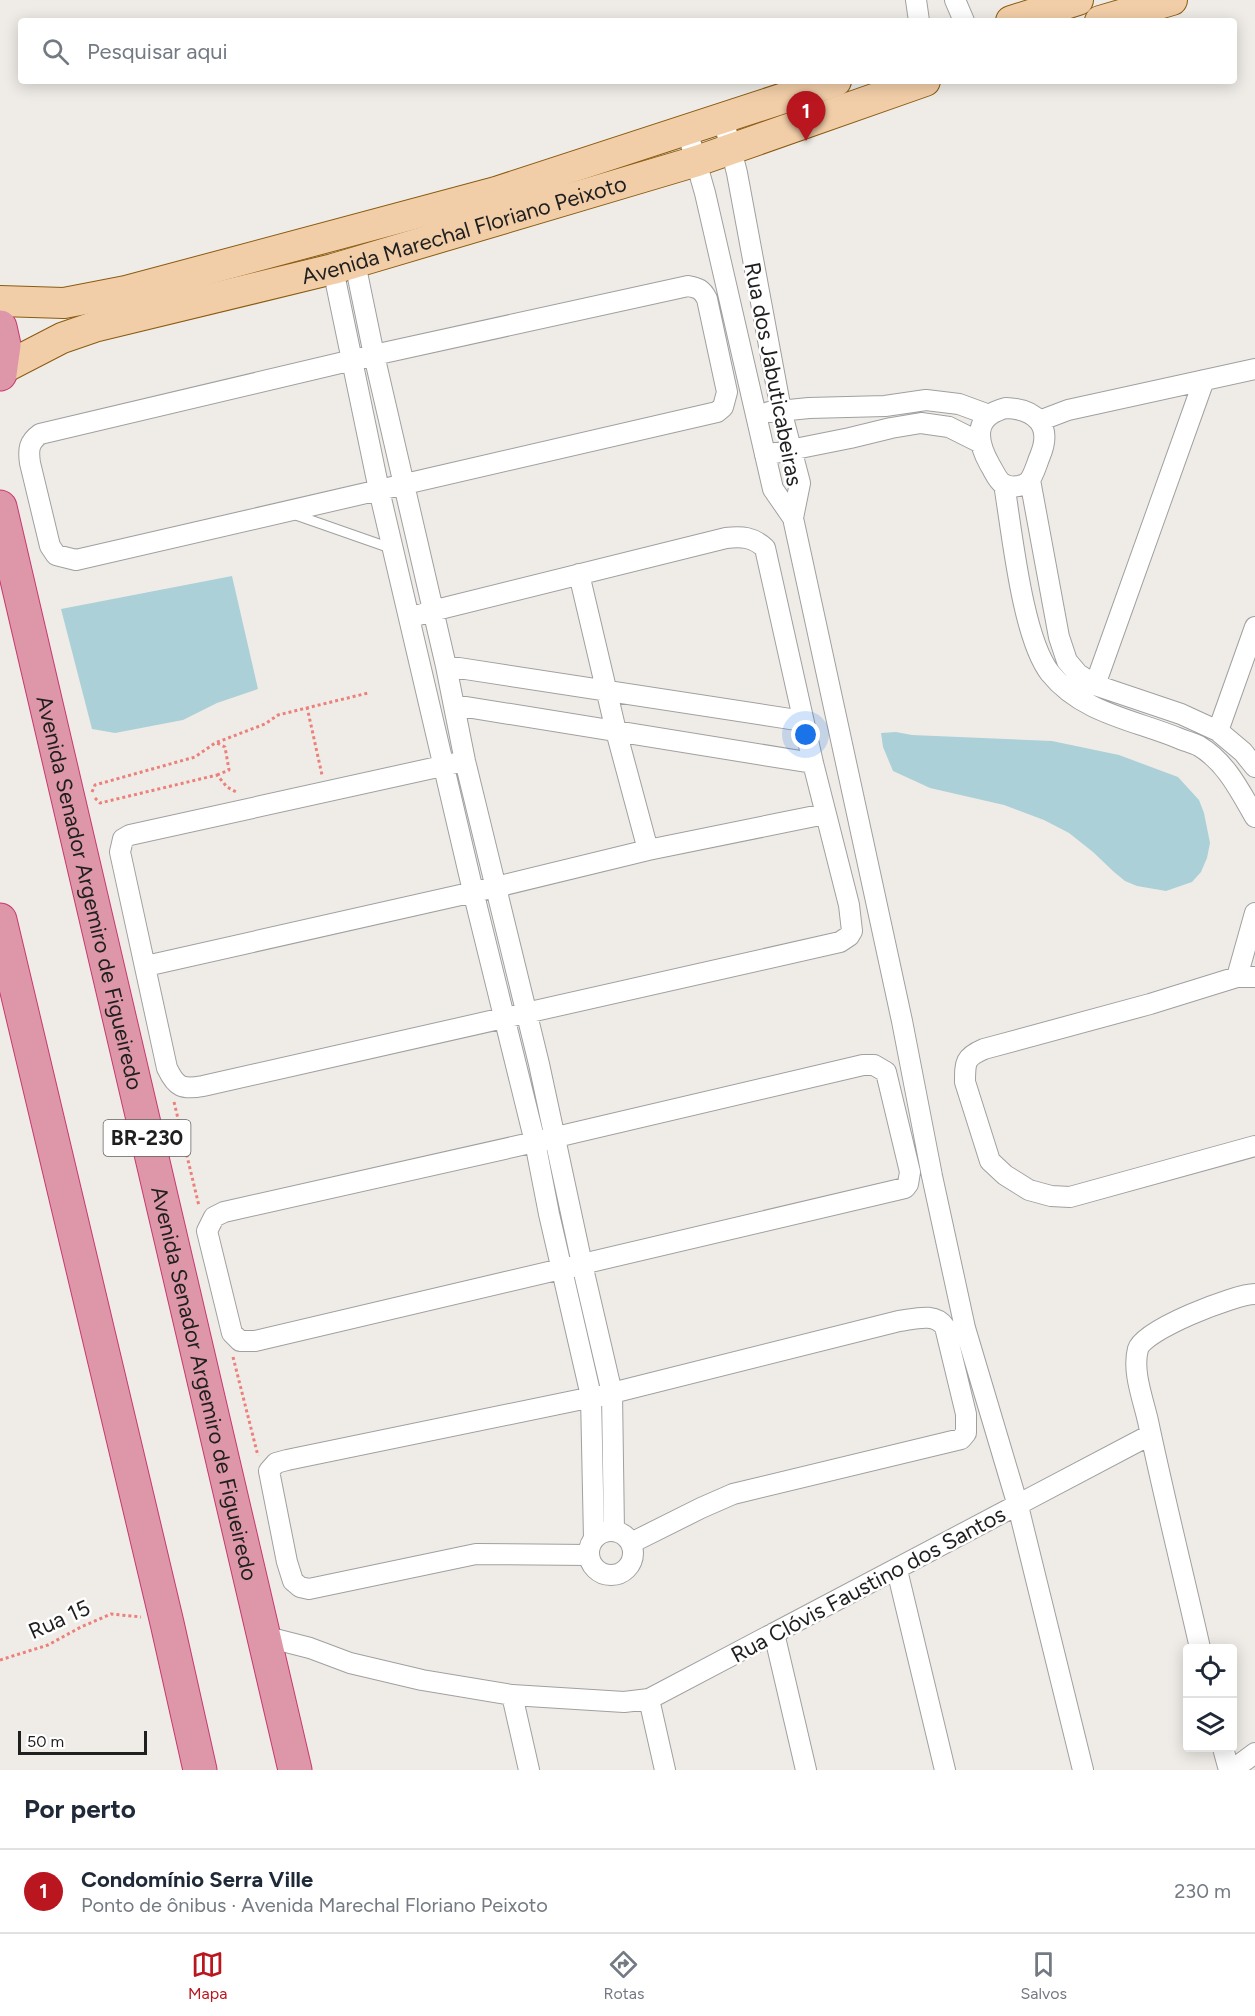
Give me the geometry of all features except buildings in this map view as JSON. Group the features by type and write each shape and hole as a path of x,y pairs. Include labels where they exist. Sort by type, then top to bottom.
{"highway":[{"path":"0,327 4,345 1,372"},
{"name":"Avenida Senador Argemiro de Figueiredo","path":"0,507 295,1770"},
{"path":"0,920 200,1770"}],"main road":[{"path":"1021,18 1078,0"},
{"path":"1110,18 1172,0"},
{"name":"Avenida Marechal Floriano Peixoto","path":"0,301 64,303 126,291 496,192 827,84"},
{"name":"Avenida Marechal Floriano Peixoto","path":"1,372 62,338 94,327 344,266 697,161 916,84"},
{"path":"587,163 602,188"},
{"path":"268,253 274,284"}],"street":[{"path":"916,0 919,18"},
{"path":"956,0 963,18"},
{"name":"Rua dos Jabuticabeiras","path":"723,118 731,148 781,410 800,483 794,518"},
{"name":"Rua dos Jabuticabeiras","path":"687,130 697,161 774,489 794,518"},
{"path":"344,266 374,355 446,666 465,761 526,1012 562,1269 591,1396 592,1547 591,1562 600,1572 621,1573 633,1557 631,1544 627,1538 614,1531 606,1532 592,1547 476,1554 309,1589 300,1587 293,1581 269,1472 276,1463 287,1460 591,1396 612,1393 899,1321 932,1317 941,1320 945,1327 966,1414 966,1433 961,1439 733,1494 631,1544"},
{"path":"344,266 353,361 379,490 473,891 505,1016 582,1264 612,1393 614,1531"},
{"path":"688,286 697,287 707,298 727,392 723,406 717,412 288,512 76,560 56,555 50,546 28,449 32,440 40,434 374,355 688,286"},
{"path":"1039,421 1068,410 1255,369"},
{"path":"1095,685 1204,380"},
{"path":"755,415 781,410 885,406 926,400 959,404 988,415"},
{"path":"1255,766 1243,752 1218,731 1181,714 1095,685 1078,674 1067,661 1059,637 1030,480 1045,440 1044,430 1030,412 1019,409 1006,408 988,415 982,422 979,442 1004,484 1025,608 1037,648 1050,672 1072,694 1098,710 1164,732 1200,747 1230,774 1255,817"},
{"path":"765,455 921,423 949,427 979,442"},
{"path":"1004,484 1017,486 1030,480"},
{"path":"794,518 903,1021 952,1274 973,1361 1018,1506 1083,1770"},
{"path":"410,618 726,538 739,536 758,541 765,548 803,721 849,905 852,931 840,942 505,1016 197,1088 181,1087 173,1081 167,1068 120,852 123,839 130,835 465,761"},
{"path":"579,574 616,731 648,850"},
{"path":"1218,731 1255,627"},
{"path":"446,666 803,721"},
{"path":"454,705 813,763"},
{"path":"146,966 496,887 648,850 825,814"},
{"path":"1255,914 1246,977 984,1049 971,1054 967,1060 965,1082 990,1161 1005,1175 1029,1190 1051,1196 1070,1197 1255,1146"},
{"path":"863,1065 874,1065 886,1072 910,1172 908,1184 898,1191 255,1341 246,1342 236,1338 232,1333 207,1231 214,1217 224,1212 545,1140 863,1065"},
{"path":"1199,1644 1136,1369 1138,1346 1156,1331 1214,1305 1239,1296 1255,1294"},
{"name":"Rua Clóvis Faustino dos Santos","path":"649,1699 1150,1435"},
{"path":"897,1570 945,1770"},
{"path":"774,1633 806,1770"},
{"path":"263,1636 310,1648 350,1663 422,1680 512,1695 624,1702 649,1699 665,1770"},
{"path":"512,1695 529,1770"},
{"path":"1224,1752 1230,1770 1255,1753"}],"lane":[{"path":"288,512 393,549"}],"path":[{"path":"215,743 225,747 229,770 217,775 100,802 96,800 92,792 95,785 195,757 215,743 265,724 278,715 368,693"},
{"path":"307,707 322,775 312,777"},
{"path":"217,775 227,787 240,795"},
{"path":"173,1081 174,1100 198,1203 209,1223"},
{"path":"236,1338 231,1350 261,1464 269,1472"},
{"name":"Rua 15","path":"0,1660 48,1646 81,1627 111,1614 167,1623"}],"water":[{"path":"232,576 258,689 217,703 183,720 115,733 92,729 61,609"},
{"path":"896,732 912,735 1052,741 1119,755 1178,777 1199,800 1204,813 1210,843 1201,872 1192,882 1166,891 1137,886 1125,881 1069,833 1044,820 1004,805 930,788 893,771 883,747 881,733"}],"place":[{"name":"Condomínio Serra Ville","path":"806,141"}]}
